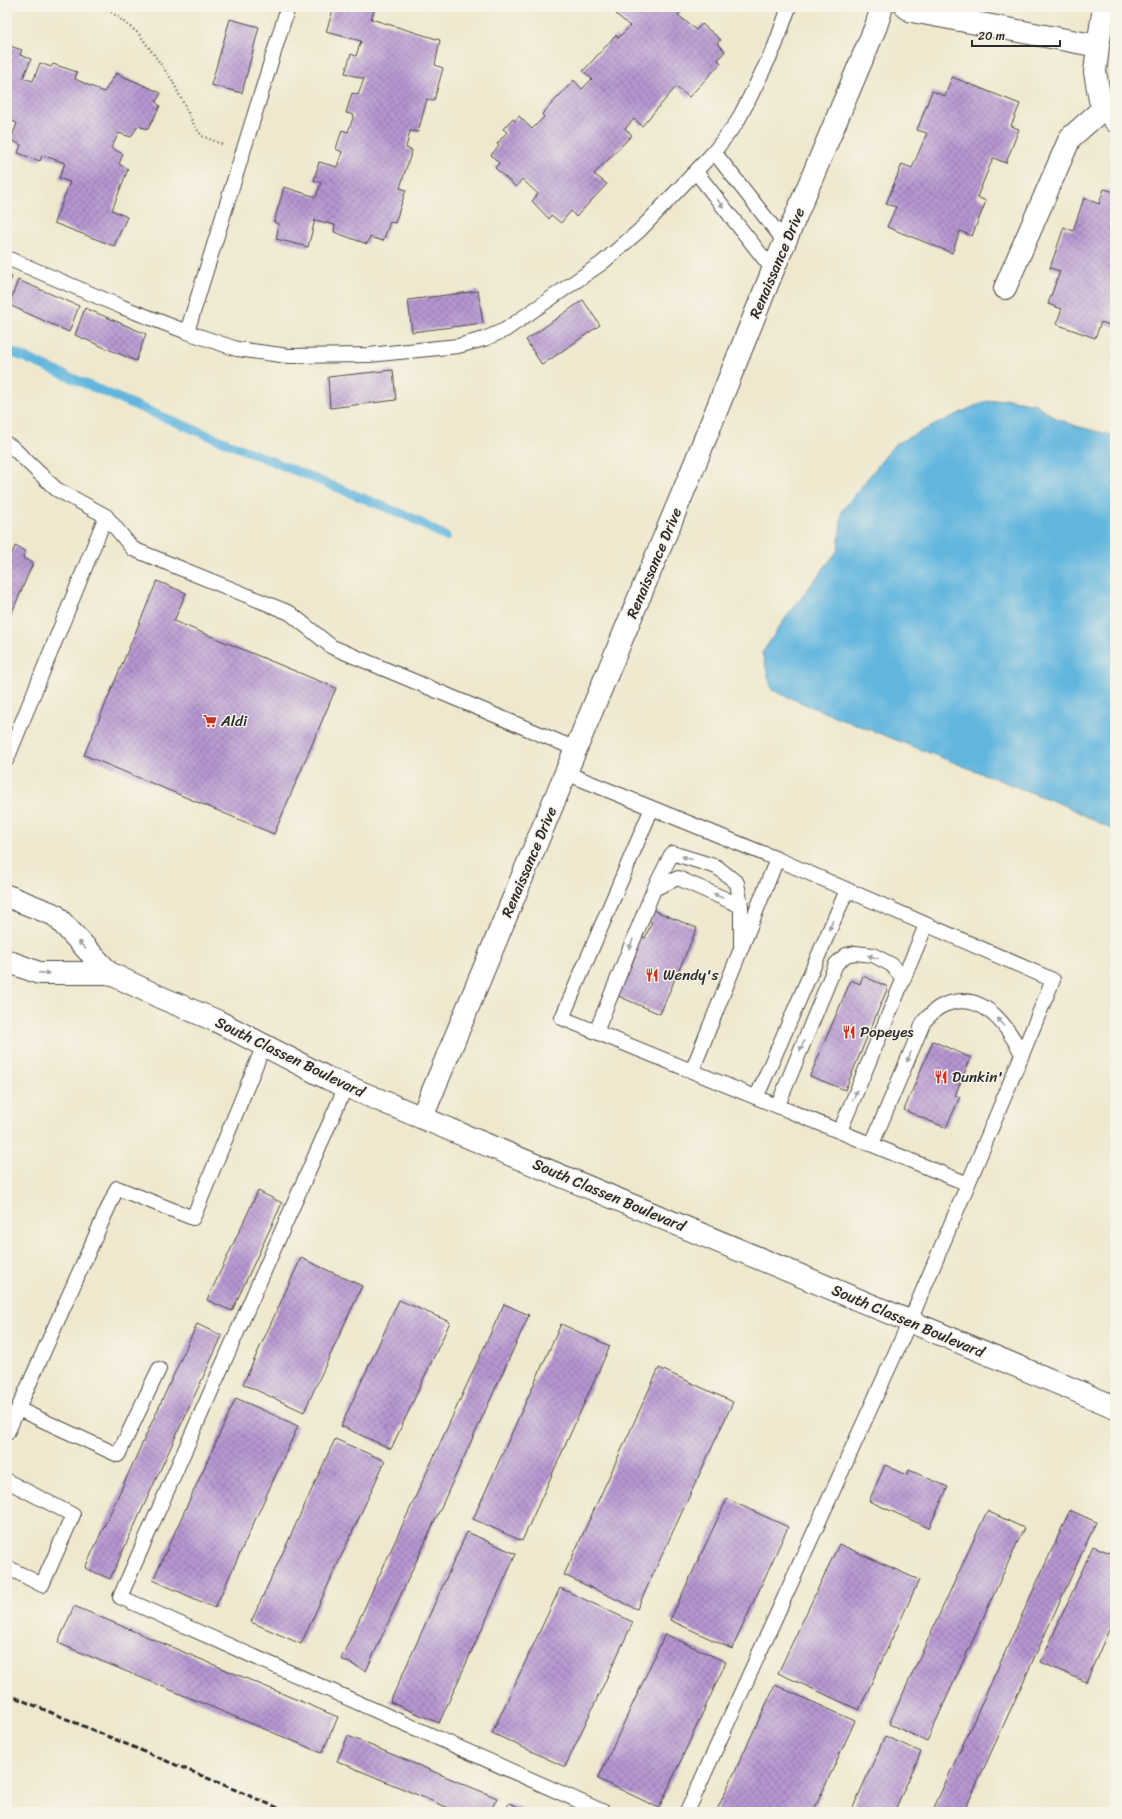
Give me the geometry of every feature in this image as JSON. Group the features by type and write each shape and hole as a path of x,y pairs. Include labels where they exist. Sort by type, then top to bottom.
{"street":[{"name":"Renaissance Drive","path":"422,1117 697,459 773,270 876,26 882,7"},
{"path":"906,7 912,11 1098,46"},
{"path":"1005,288 1070,138 1110,114 1100,100 1095,72 1104,7"},
{"name":"South Classen Boulevard","path":"7,896 55,915 109,973 162,998 217,1021 346,1086 1115,1407"},
{"name":"South Classen Boulevard","path":"7,961 39,974 109,973"}],"lane":[{"path":"187,332 288,7"},
{"path":"7,258 187,332 237,349 288,356 369,354 458,346 484,339 505,330 602,263 640,230 696,172 714,152 737,122 775,46 790,7"},
{"path":"714,152 785,242"},
{"path":"696,172 773,270"},
{"path":"7,444 56,489 106,516 132,550 290,613 332,647 576,749"},
{"path":"7,759 106,516"},
{"path":"566,773 777,859 1053,980 910,1321 687,1812"},
{"path":"652,808 562,1018 757,1096 968,1184"},
{"path":"596,1032 654,889 672,853 717,867 738,883 741,948"},
{"path":"692,1071 777,859"},
{"path":"654,889 678,878 740,906"},
{"path":"757,1096 846,890"},
{"path":"840,1131 926,925"},
{"path":"778,1105 836,964 846,954 855,953 873,955 892,965 903,979"},
{"path":"872,1144 924,1021 938,1007 958,1000 982,1005 1000,1019 1011,1033 1022,1054"},
{"path":"7,1433 117,1188 193,1218 264,1045"},
{"path":"346,1086 120,1597 604,1812"},
{"path":"18,1409 118,1454 159,1369"},
{"path":"7,1481 73,1515 42,1585 7,1567"}],"path":[{"path":"105,7 138,33 145,42 172,80 194,126 202,136 242,154"}],"water":[{"path":"1008,399 1036,404 1056,418 1076,426 1115,436 1115,831 1066,806 814,708 772,690 762,653 785,619 838,550 842,511 895,444 983,402"}],"building":[{"path":"334,7 375,7 371,19 440,40 435,65 443,68 434,101 427,99 418,132 410,131 406,148 412,150 400,188 406,190 395,223 390,222 383,241 370,237 367,244 334,232 335,225 315,220 308,247 276,239 279,224 274,222 284,187 316,197 321,183 314,180 319,162 337,167 342,152 336,149 342,130 348,132 354,115 346,113 352,93 358,95 364,79 345,73 351,54 356,56 361,41 326,32"},
{"path":"619,7 685,7 678,15 696,30 702,24 721,40 717,43 725,51 718,60 721,63 689,97 676,87 642,126 634,119 625,129 632,135 594,174 607,184 576,217 571,211 561,223 551,215 549,219 532,201 538,194 522,179 516,187 495,168 499,163 491,155 499,146 497,144 507,132 503,129 512,119 515,121 519,116 532,129 544,117 542,114 574,80 582,89 592,79 583,71 616,35 618,38 630,26 616,14 621,9"},
{"path":"230,19 259,27 242,93 211,85"},
{"path":"7,45 22,50 20,55 31,59 23,78 33,81 40,63 51,67 53,64 77,72 75,79 104,92 116,73 161,93 156,102 160,106 148,129 138,126 131,137 119,133 111,148 123,154 119,164 128,169 112,210 127,217 114,246 54,223 70,182 59,178 65,163 42,155 40,161 18,153 21,145 11,140 17,123 7,119"},
{"path":"952,77 1020,104 1011,126 1019,129 1006,163 993,158 977,197 986,201 972,236 960,231 952,253 887,227 896,207 886,204 902,164 912,168 927,133 917,130 932,91 945,96"},
{"path":"1104,189 1115,192 1115,327 1101,322 1095,338 1056,324 1062,309 1048,304 1060,271 1050,268 1064,227 1073,231 1084,198 1099,204"},
{"path":"7,275 12,277 7,289"},
{"path":"18,280 79,306 69,332 9,305"},
{"path":"478,291 483,323 412,332 408,300"},
{"path":"583,300 600,325 542,365 526,340"},
{"path":"85,308 146,334 136,361 75,335"},
{"path":"393,370 396,400 330,408 328,377"},
{"path":"15,546 25,551 23,558 33,563 7,624 7,552 12,554"},
{"name":"Aldi","path":"157,581 186,593 174,621 336,688 274,834 84,755"},
{"name":"Wendy's","path":"648,908 697,928 660,1014 618,996 636,954 630,951 637,935 645,938 652,922 644,918"},
{"name":"Popeyes","path":"863,976 888,987 845,1090 810,1076 851,980 860,984"},
{"name":"Dunkin'","path":"933,1041 971,1058 955,1095 960,1097 946,1128 904,1110"},
{"path":"258,1191 282,1203 232,1311 207,1300"},
{"path":"301,1258 362,1286 304,1412 243,1384"},
{"path":"399,1300 450,1322 391,1449 341,1426"},
{"path":"504,1304 529,1315 366,1671 341,1659"},
{"path":"197,1324 222,1336 110,1579 85,1568"},
{"path":"561,1324 610,1346 522,1541 473,1519"},
{"path":"659,1368 733,1402 637,1609 564,1575"},
{"path":"236,1398 298,1426 215,1608 153,1580"},
{"path":"335,1439 385,1461 301,1644 251,1622"},
{"path":"885,1465 907,1475 909,1470 948,1487 929,1528 869,1501"},
{"path":"727,1499 788,1527 732,1649 670,1620"},
{"path":"1070,1510 1096,1522 964,1812 932,1812"},
{"path":"987,1511 1024,1528 927,1741 889,1724"},
{"path":"467,1532 516,1554 439,1723 390,1702"},
{"path":"839,1544 919,1580 859,1710 778,1673"},
{"path":"1093,1546 1115,1555 1115,1616 1086,1682 1041,1662"},
{"path":"560,1588 633,1622 565,1767 492,1733"},
{"path":"74,1606 338,1717 322,1753 58,1643"},
{"path":"665,1634 726,1662 659,1808 598,1779"},
{"path":"775,1685 855,1721 813,1812 716,1812"},
{"path":"348,1736 497,1798 490,1812 458,1812 337,1761"},
{"path":"885,1736 921,1752 894,1812 851,1812"},
{"path":"509,1803 532,1812 505,1812"}],"waterway":[{"path":"7,350 151,412 412,518 446,537"}],"railway":[{"path":"7,1694 288,1812"}],"place":[{"name":"Aldi","path":"210,721"},
{"name":"Wendy's","path":"652,975"},
{"name":"Popeyes","path":"849,1032"},
{"name":"Dunkin'","path":"941,1077"}]}
